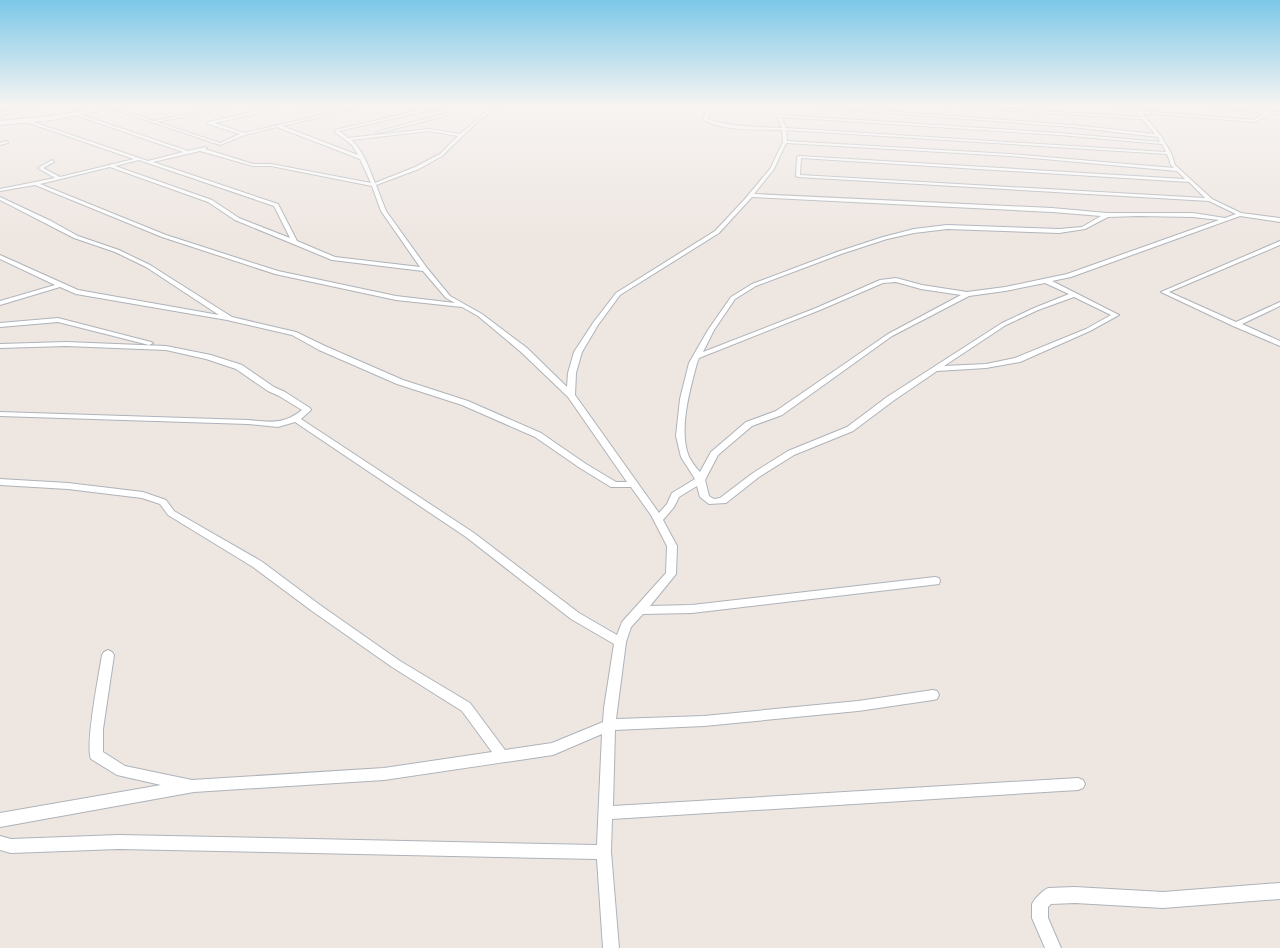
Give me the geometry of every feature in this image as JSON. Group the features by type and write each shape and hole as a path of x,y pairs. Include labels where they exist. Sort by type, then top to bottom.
{"street":[{"path":"113,150 276,205 295,242"},
{"path":"182,150 187,152"},
{"path":"148,162 194,150"},
{"path":"203,150 253,165 271,165 373,185 417,168 441,155 446,150"},
{"path":"342,150 362,158"},
{"path":"358,150 384,211 425,269 448,297 480,315 524,350 571,395 634,484 658,520 672,546 671,574 626,625 620,642 610,708 605,813 604,852 611,948"},
{"path":"571,395 572,373 578,352 595,324 618,294 717,232 751,195 772,169 781,150"},
{"path":"927,150 1178,170"},
{"path":"1140,150 1169,152 1173,165 1210,200 1240,214 1280,220"},
{"path":"974,153 978,167"},
{"path":"1191,181 799,157 798,176 1210,200"},
{"path":"0,190 35,184 139,159"},
{"path":"52,161 40,168 59,178"},
{"path":"109,166 210,201 237,219 334,259 425,269"},
{"path":"35,184 164,236 277,273 350,287 396,298 465,307"},
{"path":"751,195 1052,210 1107,215 1193,215 1224,219"},
{"path":"0,198 50,222 76,237 117,251 148,266 230,319"},
{"path":"696,358 818,310 865,288 888,280 896,280 928,288 966,294 1005,289 1069,276 1240,214"},
{"path":"1074,295 1036,309 1004,324 890,399 850,429 812,443 785,456 756,475 723,501 712,502 705,497 700,480 685,457 680,436 684,399 693,364 711,330 733,298 754,286 839,253 885,238 914,231 947,227 1059,231 1083,228 1107,215"},
{"path":"1280,243 1164,292 1280,344"},
{"path":"0,257 60,286 76,292 230,319 294,333 322,348 400,382 465,403 538,435 614,485 634,484"},
{"path":"935,370 986,366 1017,360 1088,330 1116,314 1045,280"},
{"path":"0,302 60,286"},
{"path":"658,520 671,505 675,495 700,480 714,454 749,424 779,413 890,335 966,294"},
{"path":"1235,325 1280,304"},
{"path":"0,325 58,320 166,348 208,357 239,367 271,389 282,394 307,410 296,419 278,425 248,422 0,414"},
{"path":"0,346 59,344 166,348"},
{"path":"296,419 470,535 575,616 620,642"},
{"path":"0,482 68,486 143,495 163,502 172,513 257,564 316,608 396,664 466,707 502,756"},
{"path":"640,610 692,609 935,581"},
{"path":"108,655 97,729 96,755 122,771 194,786"},
{"path":"0,820 194,786 384,774 553,749 609,725 712,720 858,706 932,695"},
{"path":"605,813 1078,784"},
{"path":"0,843 11,846 119,842 397,846 604,852"},
{"path":"1053,948 1040,918 1040,904 1048,896 1075,895 1163,900 1280,891"}]}
